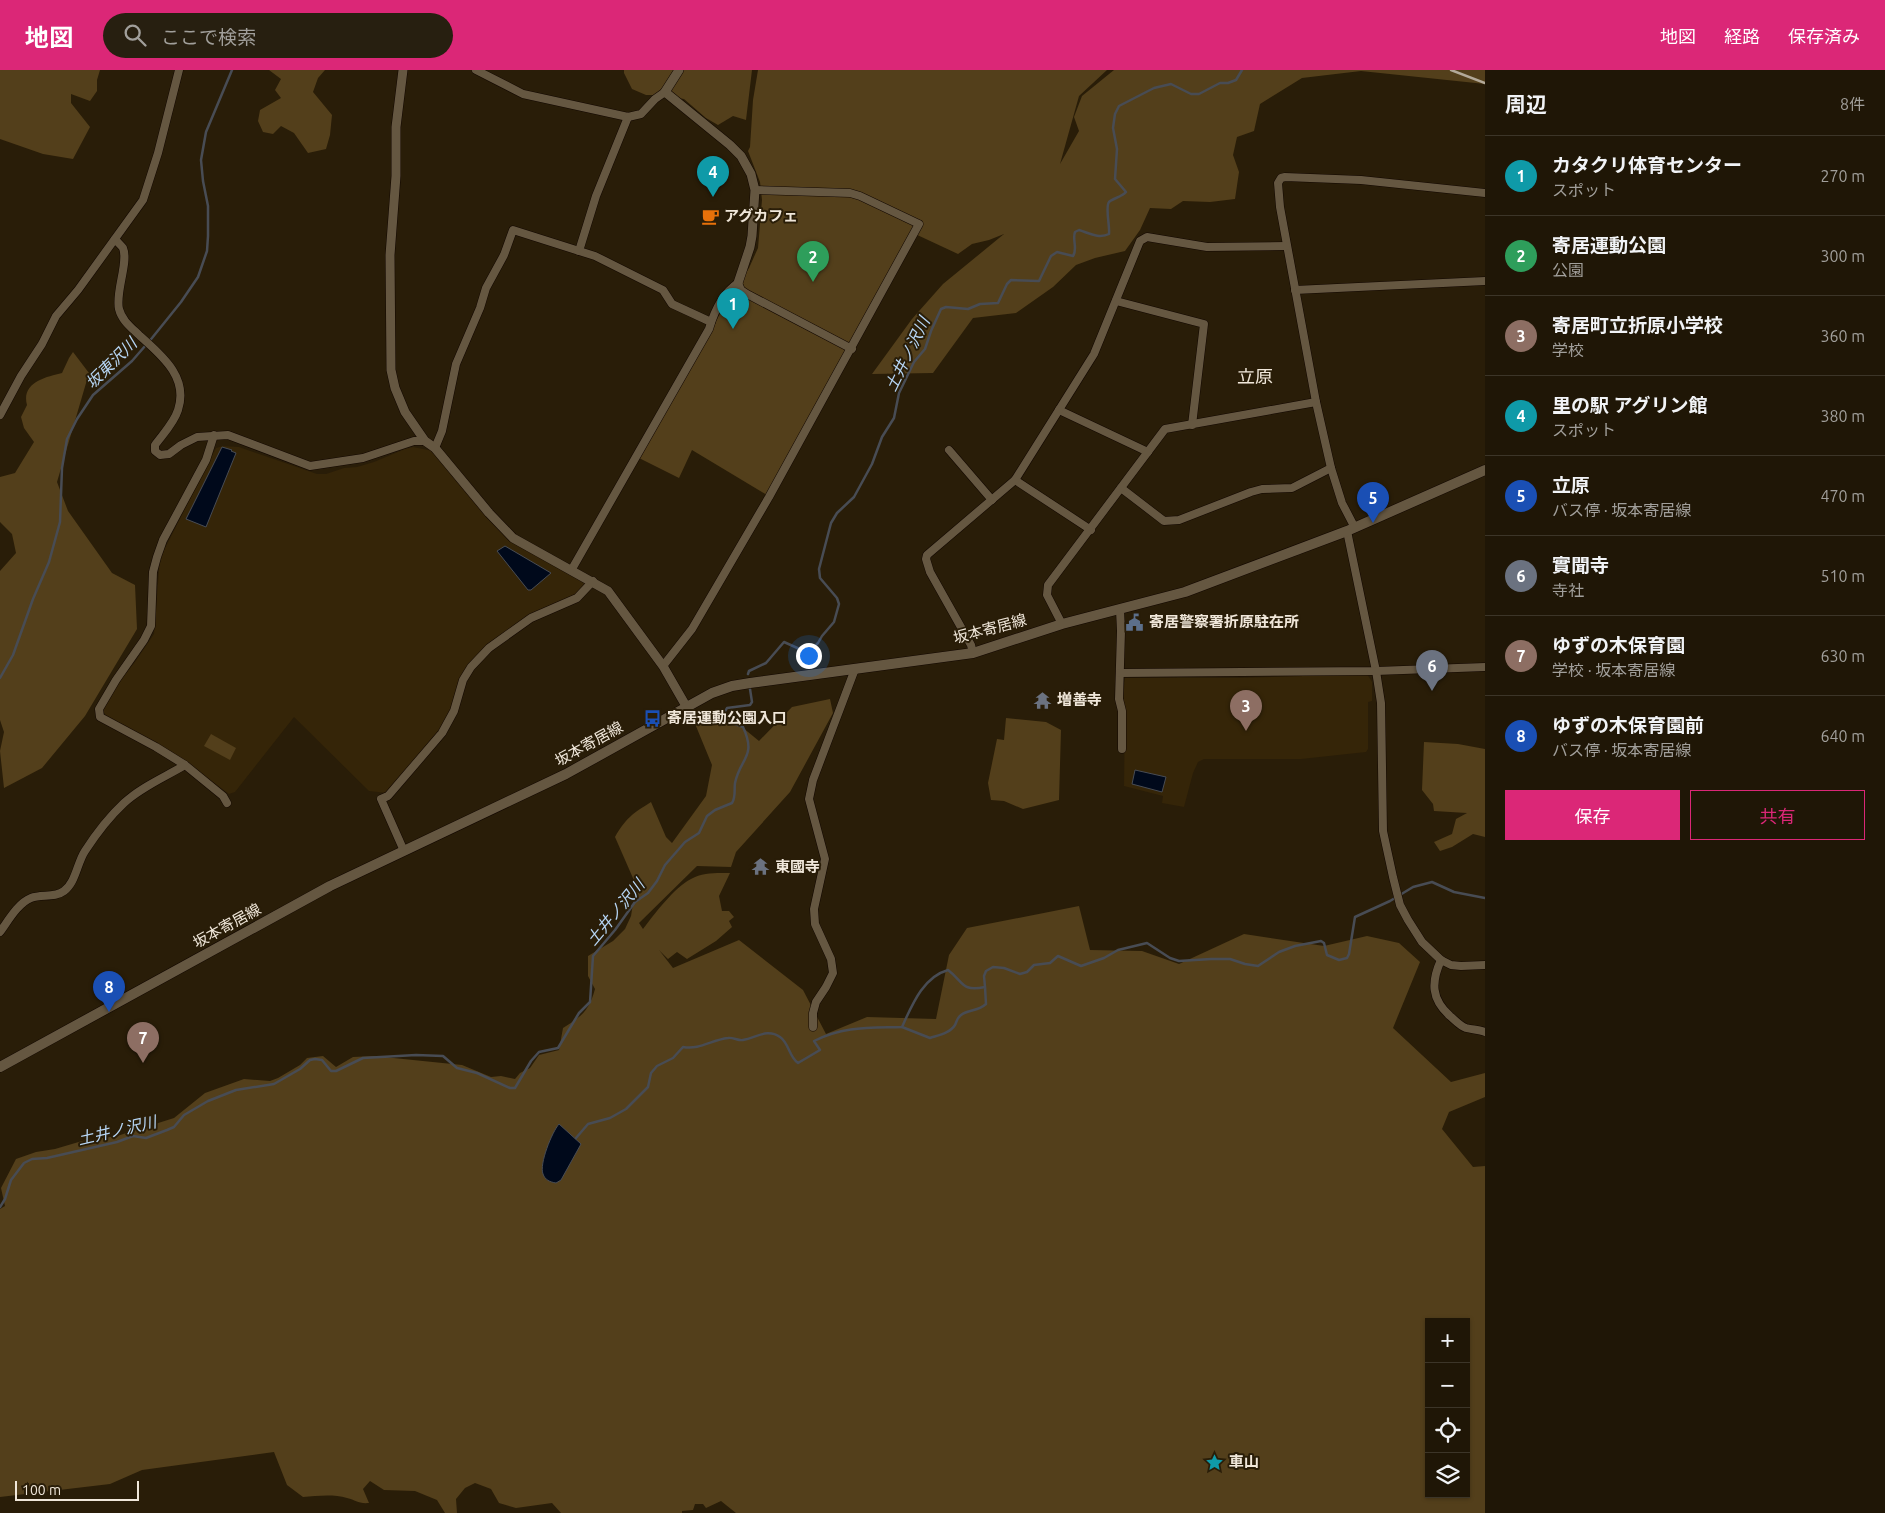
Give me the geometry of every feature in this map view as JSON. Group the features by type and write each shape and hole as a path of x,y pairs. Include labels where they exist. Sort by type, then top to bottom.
{"main road":[{"name":"坂本寄居線","path":"1,1065 330,886 566,774 712,693 732,686 972,653 1062,624 1185,592 1351,529 1376,516 1485,470"}],"street":[{"path":"0,415 21,376 42,344 56,316 115,240 143,200 158,153 179,70"},
{"path":"403,70 396,127 396,176 390,255 391,370 395,388 405,412 425,441 436,448 489,513 513,538 572,569 608,591 620,604 664,666 686,706"},
{"path":"476,70 523,94 628,117 641,114 655,99 665,92 679,70"},
{"path":"572,569 709,329 721,301 731,288 738,283 750,247 755,190 751,174 741,156 730,145 665,92"},
{"path":"579,251 596,196 628,117"},
{"path":"1485,193 1362,180 1281,178 1278,183 1286,246 1316,402 1331,468 1351,529 1376,671 1381,704 1383,832 1400,905 1422,942 1441,960 1451,965 1485,965"},
{"path":"664,666 692,629 769,497 919,224 850,193 755,190"},
{"path":"436,448 442,431 456,364 480,308 486,288 504,255 513,230 595,256 663,290 672,304 711,322"},
{"path":"972,653 971,645 930,572 926,560 927,556 1015,480 1094,354 1140,240 1147,237 1207,247 1286,246"},
{"path":"115,240 123,249 124,258 118,297 119,310 124,321 167,360 178,381 180,396 178,409 172,422 155,445 155,451 160,455 169,454 197,437 228,435 310,466 363,458 414,441 425,441"},
{"path":"1295,290 1485,281"},
{"path":"738,283 741,290 747,294 852,348"},
{"path":"1116,301 1204,324 1192,425"},
{"path":"1062,624 1047,595 1048,585 1165,429 1316,402"},
{"path":"1059,410 1148,452"},
{"path":"214,435 206,460 163,540 157,557 153,572 150,626 144,640 99,708 100,717 186,765 223,796 227,803"},
{"path":"949,450 992,500"},
{"path":"1121,488 1164,521 1179,520 1262,489 1292,488 1331,468"},
{"path":"1015,480 1091,530"},
{"path":"404,850 381,799 388,796 442,733 454,711 463,680 471,667 489,648 509,633 531,618 577,598 593,581"},
{"path":"1120,610 1119,698 1122,711 1122,749"},
{"path":"1120,673 1376,671 1485,667"},
{"path":"813,1027 813,1013 816,1002 833,973 831,959 814,924 814,909 825,859 809,799 813,780 855,669"},
{"path":"0,932 25,901 32,897 49,896 64,891 74,877 84,852 124,802 186,765"},
{"path":"1441,960 1434,974 1434,988 1440,1005 1444,1011 1466,1028 1485,1032"}],"shaded area":[{"path":"0,70 100,70 97,80 97,91 90,101 71,94 71,103 90,127 73,159 43,154 0,139"},
{"path":"269,70 325,70 318,78 313,92 332,115 330,135 326,149 308,153 294,133 281,126 273,134 263,132 258,121 260,110 281,98 275,90 281,79"},
{"path":"624,70 752,70 746,120 733,116 718,125 706,118 684,99 646,95 632,89"},
{"path":"758,70 1107,70 1079,96 1060,164 1079,131 1074,117 1082,96 1114,70 1485,70 1485,84 1361,71 1302,78 1260,104 1254,131 1237,137 1233,155 1239,172 1235,199 1210,202 1183,201 1171,209 1150,208 1140,230 1125,251 1095,258 1076,265 1053,287 1016,313 973,318 933,373 872,374 912,319 943,284 1004,234 972,244 958,254 913,233 767,495 692,450 679,478 639,458 726,303 749,268 758,248 762,200 760,182 748,151"},
{"path":"73,352 89,373 57,482 68,511 112,573 135,585 137,629 85,716 42,768 4,788 0,751 4,732 0,720 0,571 16,553 12,534 0,522 0,477 15,473 34,442 24,428 21,417 27,405 26,397 28,391 36,382 62,373"},
{"path":"223,446 239,447 317,474 326,474 344,468 357,467 413,447 433,451 508,540 584,583 583,587 574,595 515,624 483,650 442,727 387,793 369,791 294,717 235,792 229,794 172,752 106,716 103,710 118,683 154,634 160,558 216,448"},
{"path":"1367,674 1372,682 1372,701 1368,702 1368,749 1366,752 1301,759 1204,759 1198,762 1193,773 1184,807 1162,803 1163,796 1124,786 1125,712 1123,700 1125,678 1238,678"},
{"path":"830,699 833,713 790,792 736,852 731,867 697,866 639,923 643,929 672,895 691,879 705,874 730,873 719,896 722,911 729,911 734,917 729,921 732,927 716,941 687,959 677,952 668,959 659,950 673,968 739,940 803,990 826,1034 867,1017 936,1019 949,955 967,928 1079,906 1090,950 1142,951 1179,964 1244,934 1324,946 1367,936 1399,943 1420,962 1393,1028 1451,1082 1485,1073 1485,1097 1449,1112 1442,1129 1473,1167 1485,1166 1485,1513 736,1513 721,1501 706,1508 703,1504 695,1504 693,1510 682,1511 682,1513 561,1513 552,1503 516,1508 499,1503 491,1489 475,1483 465,1488 456,1499 457,1513 445,1513 437,1500 415,1491 384,1490 370,1481 363,1489 369,1503 336,1496 303,1497 287,1485 274,1452 142,1470 110,1484 0,1497 0,1209 5,1206 1,1188 16,1159 82,1141 117,1136 174,1118 205,1093 244,1079 270,1081 300,1065 307,1058 323,1056 336,1067 353,1057 374,1056 462,1065 491,1077 501,1076 515,1079 520,1073 530,1068 539,1055 559,1050 563,1028 584,1012 590,1003 595,989 588,976 588,956 613,941 625,929 631,916 636,885 615,837 623,825 630,817 651,802 666,837 672,843 706,796 712,765 691,714 720,709 759,741 792,707"},
{"path":"1006,718 1046,722 1061,730 1059,800 1023,809 1004,801 991,800 988,783 997,739 1004,740"},
{"path":"211,734 236,748 230,760 204,746"},
{"path":"1424,742 1458,744 1485,749 1485,837 1473,834 1452,847 1440,851 1434,842 1452,834 1456,819 1467,813 1434,811 1433,804 1422,790"}],"water":[{"path":"222,447 236,453 206,527 186,519"},
{"path":"505,546 551,573 531,590 528,590 497,551"},
{"path":"1135,770 1166,777 1162,792 1132,784"},
{"path":"559,1124 581,1144 561,1180 556,1183 546,1179 542,1169 547,1148"}],"waterway":[{"name":"坂東沢川","path":"0,678 13,655 33,599 49,562 60,522 62,468 67,439 77,419 93,395 132,361 181,302 198,277 207,251 208,236 208,206 201,160 206,132 232,70"},
{"name":"土井ノ沢川","path":"748,674 749,671 766,663 784,642 804,651 812,649 834,622 839,604 837,598 820,578 819,569 831,523 837,513 854,497 872,464 882,437 894,418 899,393 914,362 925,349 941,309 946,307 968,309 980,304 998,303 1007,284 1011,280 1039,281 1051,256 1057,252 1073,256 1075,232 1079,230 1098,236 1109,234 1108,204 1126,192 1115,179 1117,149 1113,128 1115,114 1119,106 1154,88 1171,84 1191,94 1199,94 1220,83 1236,80 1242,70"},
{"name":"土井ノ沢川","path":"0,1207 5,1199 11,1180 24,1163 32,1159 47,1158 117,1142 133,1136 146,1138 174,1127 184,1115 208,1101 236,1090 274,1084 300,1069 310,1060 322,1060 331,1071 336,1071 363,1058 416,1055 443,1056 457,1068 477,1073 510,1088 515,1088 531,1061 539,1052 558,1048 579,1013 590,1002 593,956 635,902 648,893 665,865 685,842 699,833 707,816 715,810 732,803 737,775 746,757 748,745 743,727 727,721 723,715 727,708 750,705 752,702 750,689"},
{"path":"576,1138 588,1124 610,1118 626,1109 648,1087 651,1073 657,1066 673,1058 683,1047 695,1047 728,1038 743,1040 771,1033 783,1040 798,1063 820,1050 814,1041 825,1036 846,1030 902,1027 914,1001 925,985 939,974 948,970 967,987 985,987 984,976 986,971 993,967 1004,968 1020,974 1027,972 1034,965 1050,963 1058,956 1081,966 1104,958 1118,950 1147,943 1170,958 1179,961 1230,959 1258,966 1279,952 1295,946 1321,941 1324,943 1327,955 1339,960 1347,958 1349,954 1355,917 1390,901 1413,887 1432,882 1454,892 1485,898"},
{"path":"902,1027 930,1038 941,1035 953,1028 961,1015 986,1004 985,987"}],"railway":[{"path":"1451,70 1485,83"}],"place":[{"name":"里の駅 アグリン館","path":"713,197"},
{"name":"アグカフェ","path":"710,216"},
{"name":"寄居運動公園","path":"813,282"},
{"name":"カタクリ体育センター","path":"733,329"},
{"name":"立原","path":"1373,523"},
{"name":"寄居警察署折原駐在所","path":"1135,622"},
{"name":"實聞寺","path":"1432,691"},
{"name":"増善寺","path":"1043,700"},
{"name":"寄居運動公園入口","path":"653,718"},
{"name":"寄居町立折原小学校","path":"1246,731"},
{"name":"東國寺","path":"761,867"},
{"name":"ゆずの木保育園前","path":"109,1012"},
{"name":"ゆずの木保育園","path":"143,1063"},
{"name":"車山","path":"1215,1462"}],"district":[{"name":"立原","path":"1255,377"}]}
